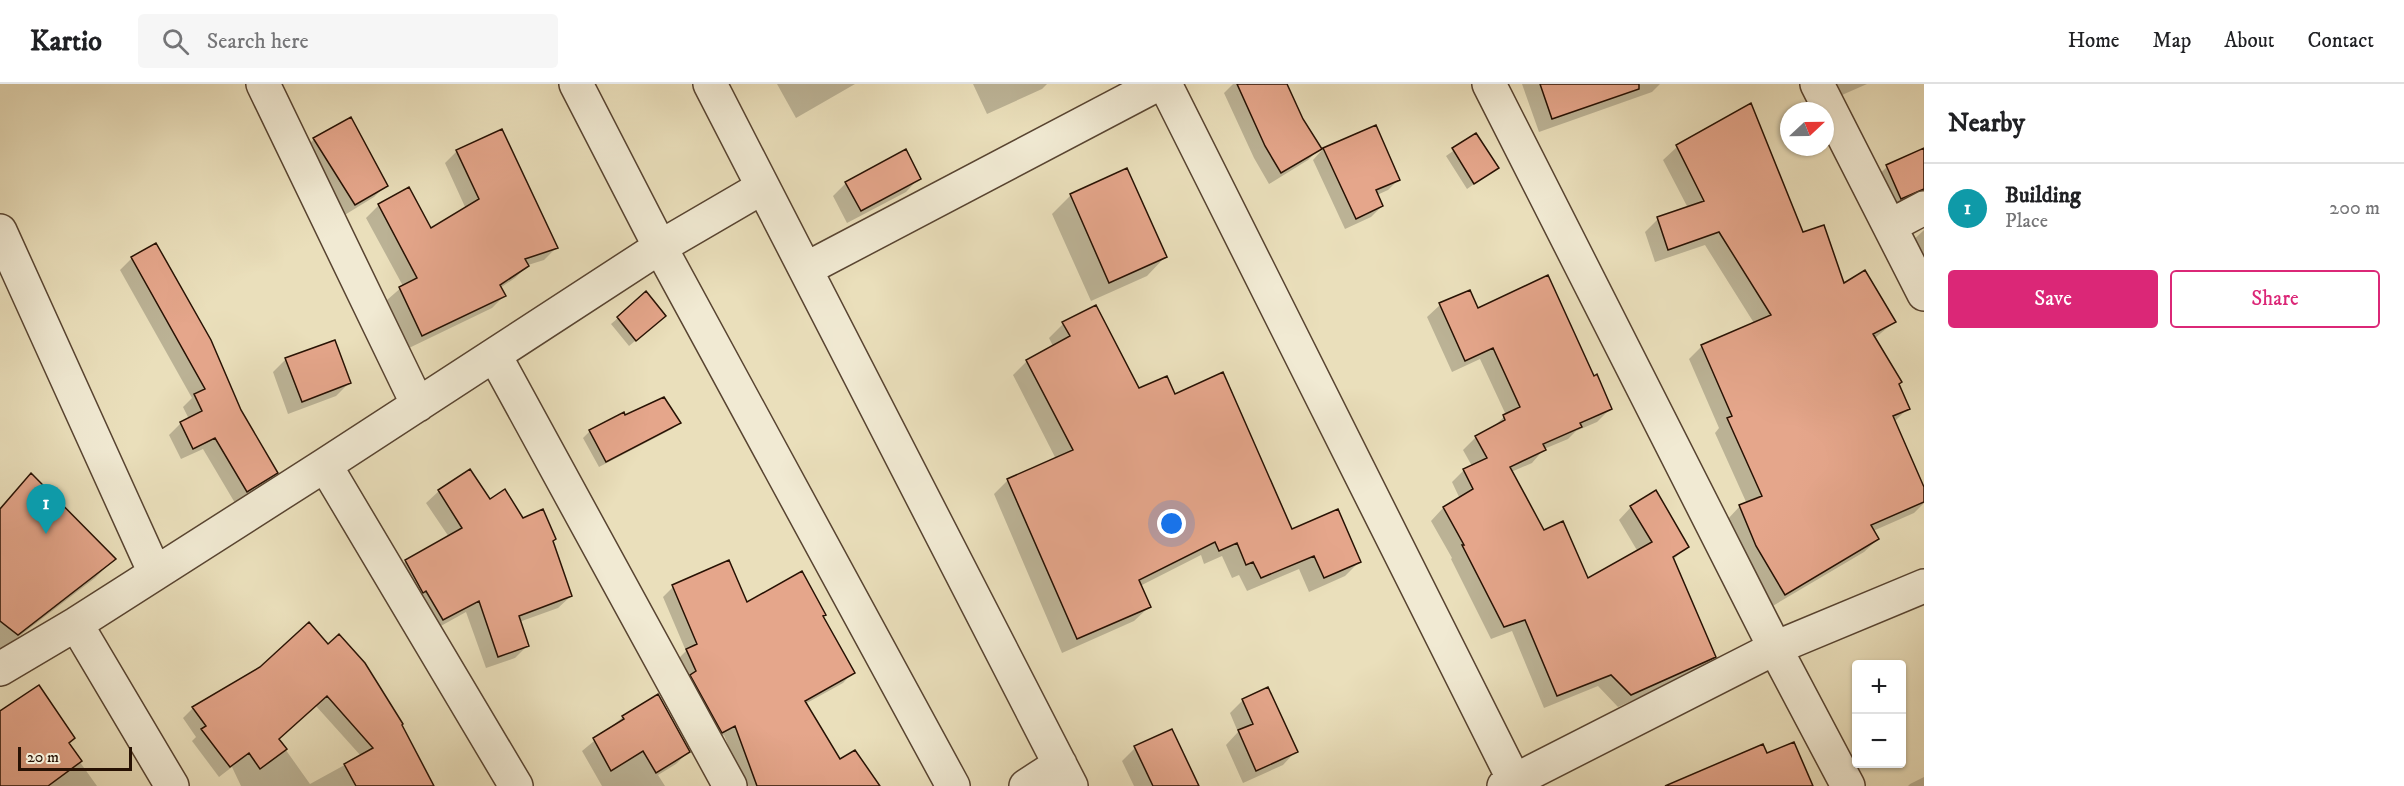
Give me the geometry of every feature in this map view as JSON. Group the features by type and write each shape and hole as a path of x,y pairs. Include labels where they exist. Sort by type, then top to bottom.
{"street":[{"path":"262,84 418,405"},
{"path":"576,84 660,247 953,786"},
{"path":"710,84 1066,775 1026,786"},
{"path":"806,269 1158,84"},
{"path":"1165,84 1512,784 1775,648 1924,586"},
{"path":"1489,84 1775,648 1848,786"},
{"path":"1817,84 1924,294"},
{"path":"0,669 76,624 325,465 660,247 763,187"},
{"path":"1890,226 1924,208"},
{"path":"0,231 155,573"},
{"path":"495,356 730,786"},
{"path":"325,465 516,786"},
{"path":"76,624 172,786"}],"building":[{"path":"1237,84 1287,84 1303,119 1322,149 1281,173 1265,146"},
{"path":"1540,84 1639,84 1639,89 1552,119"},
{"path":"1751,103 1803,232 1824,225 1844,283 1865,270 1896,322 1873,334 1902,382 1899,384 1910,409 1893,416 1924,487 1924,502 1871,525 1879,539 1785,595 1756,546 1739,505 1762,496 1727,418 1732,416 1701,345 1771,315 1719,232 1668,250 1657,217 1704,201 1676,145"},
{"path":"351,117 388,186 355,205 313,138"},
{"path":"1376,125 1400,180 1376,190 1383,206 1356,219 1323,148"},
{"path":"502,129 558,248 525,259 529,266 500,285 506,296 422,336 399,287 417,278 378,204 409,187 431,228 479,199 456,150"},
{"path":"1476,133 1499,168 1474,184 1452,148"},
{"path":"1924,148 1924,189 1901,199 1886,165"},
{"path":"906,149 921,179 861,211 845,182"},
{"path":"1127,168 1167,257 1109,283 1070,194"},
{"path":"156,243 211,340 241,410 278,473 247,492 215,438 193,449 180,422 202,411 194,394 205,389 131,257"},
{"path":"1548,275 1594,376 1597,374 1612,409 1580,423 1582,427 1543,444 1546,450 1510,467 1544,530 1563,521 1588,578 1652,542 1630,506 1656,490 1689,547 1673,557 1716,657 1631,695 1611,675 1557,696 1525,620 1504,627 1443,507 1473,489 1463,469 1487,458 1475,436 1505,420 1503,415 1520,407 1493,348 1465,361 1439,303 1470,290 1478,308"},
{"path":"646,291 666,316 636,341 617,317"},
{"path":"1096,305 1139,388 1167,376 1175,394 1223,372 1292,529 1338,509 1361,562 1324,578 1314,556 1261,578 1253,562 1246,565 1237,543 1219,551 1215,542 1139,580 1151,607 1077,639 1007,479 1073,450 1026,360 1070,336 1062,322"},
{"path":"335,340 351,383 302,402 285,358"},
{"path":"664,397 681,423 606,462 589,430 624,412 625,415"},
{"path":"470,469 490,499 505,489 523,518 543,509 556,539 553,541 572,596 519,616 529,646 498,657 479,601 443,620 426,591 423,593 405,560 462,528 438,490"},
{"path":"31,473 116,559 18,635 0,621 0,509"},
{"path":"729,560 747,602 802,571 826,615 823,616 855,673 805,701 840,759 855,750 880,786 757,786 735,726 722,733 690,675 696,671 686,649 697,644 672,585"},
{"path":"309,622 328,644 339,634 365,663 403,724 434,786 356,786 344,764 373,748 327,696 279,739 287,749 260,769 249,753 230,767 201,729 206,726 192,707 260,667"},
{"path":"39,685 75,738 69,743 82,761 48,786 0,786 0,711"},
{"path":"1268,687 1298,752 1256,771 1238,730 1253,724 1242,699"},
{"path":"658,694 690,752 656,773 643,751 611,771 593,738 624,719 622,716"},
{"path":"1172,729 1199,786 1153,786 1134,746"},
{"path":"1794,742 1813,786 1665,786 1763,744 1767,753"}],"place":[{"name":"Building","path":"46,534"}]}
